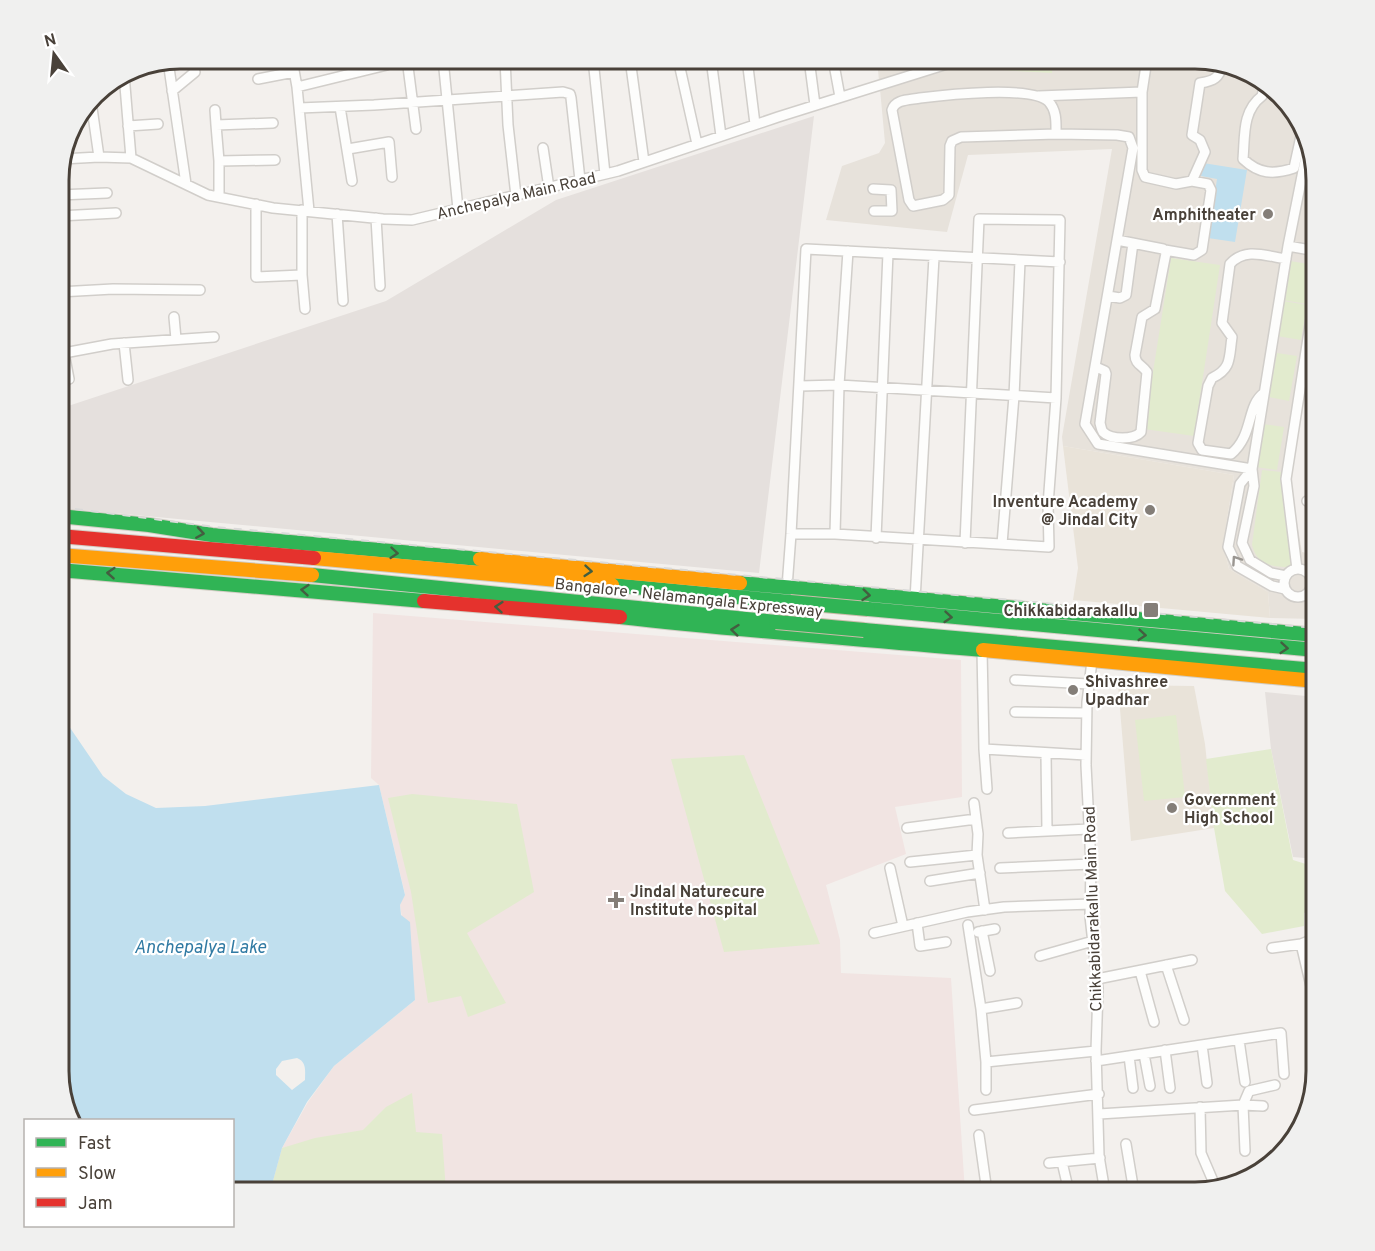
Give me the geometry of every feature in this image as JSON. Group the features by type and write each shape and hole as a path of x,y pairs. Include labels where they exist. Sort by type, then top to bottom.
{"main road":[{"path":"69,517 149,525 212,535 1306,634"},
{"path":"69,525 121,530 204,547"},
{"name":"Bangalore - Nelamangala Expressway","path":"69,537 204,547 1306,649"},
{"name":"Bangalore - Nelamangala Expressway","path":"69,556 384,581 487,594 765,621 1306,669"},
{"path":"69,571 597,615 744,631 830,636 1306,680"},
{"path":"811,635 815,590"},
{"path":"830,636 833,591"}],"street":[{"path":"294,69 299,108 305,211 303,274 305,309"},
{"path":"297,87 371,69"},
{"path":"409,69 416,129"},
{"path":"444,69 458,209"},
{"path":"506,69 516,196"},
{"path":"594,69 605,174"},
{"path":"631,69 644,162"},
{"path":"681,69 698,144"},
{"path":"712,69 721,136"},
{"path":"748,69 755,124"},
{"path":"810,69 815,105"},
{"path":"835,69 840,97"},
{"name":"Anchepalya Main Road","path":"71,159 131,158 208,195 256,204 305,211 412,220 605,174 922,69"},
{"path":"1117,240 1194,255 1202,250 1211,190 1208,184 1192,181 1176,184 1145,177 1142,170 1142,92 1145,69"},
{"path":"169,70 186,184"},
{"path":"172,91 195,72"},
{"path":"258,79 294,72"},
{"path":"1192,181 1205,152 1200,140 1192,135 1200,83 1211,81 1219,76 1220,72"},
{"path":"124,85 131,158"},
{"path":"1142,92 1039,96 994,91 898,102 892,110 909,200 913,206 946,199 950,192 950,147 952,141 961,137 1056,134 1129,137 1133,148 1086,424 1098,444 1252,469"},
{"path":"299,108 412,103 563,92 570,94 580,180"},
{"path":"1263,92 1262,96 1252,104 1247,115 1243,159 1254,169 1280,173 1294,168 1299,143"},
{"path":"1039,96 1049,102 1056,114 1056,134"},
{"path":"340,107 352,181"},
{"path":"215,110 219,197"},
{"path":"93,112 99,157"},
{"path":"216,124 273,123"},
{"path":"128,126 158,124"},
{"path":"348,149 389,142 392,177"},
{"path":"543,148 549,188"},
{"path":"219,161 275,160"},
{"path":"1286,576 1271,573 1250,560 1242,543 1254,486 1252,469 1288,246 1305,163"},
{"path":"873,189 906,188"},
{"path":"874,211 892,211 891,190"},
{"path":"69,195 107,194"},
{"path":"256,204 256,277 303,274"},
{"path":"69,215 116,213"},
{"path":"337,214 344,301"},
{"path":"376,218 380,286"},
{"path":"791,534 835,534 876,538 965,543 1002,544 1049,547 1048,505 1056,398 1060,220 979,219 965,543"},
{"path":"1108,296 1126,295 1133,243"},
{"path":"1288,246 1306,249"},
{"path":"787,587 806,249 1060,262"},
{"path":"1096,367 1105,370 1106,374 1100,423 1102,430 1106,434 1128,438 1137,436 1141,432 1147,372 1135,360 1135,355 1142,317 1155,309 1165,250"},
{"path":"835,534 839,385 848,251"},
{"path":"876,538 888,253"},
{"path":"1264,393 1257,399 1245,438 1237,449 1231,454 1202,450 1198,443 1208,386 1212,378 1222,373 1228,366 1232,338 1221,323 1230,264 1245,253 1286,259"},
{"path":"915,600 934,257"},
{"path":"1002,544 1014,396 1020,261"},
{"path":"69,291 113,289 200,290"},
{"path":"174,317 176,339"},
{"path":"69,352 124,343 214,337"},
{"path":"124,343 128,380"},
{"path":"1297,569 1286,479 1306,351"},
{"path":"800,386 839,385 1056,398"},
{"path":"1252,469 1240,484 1228,547 1237,566 1272,586 1285,589"},
{"path":"1306,572 1297,569 1290,572 1284,581 1285,589 1290,595 1297,597 1306,595"},
{"path":"982,650 987,789"},
{"name":"Chikkabidarakallu Main Road","path":"1092,661 1086,713 1086,755 1092,904 1090,916 1097,979 1096,1056 1100,1158 1104,1182"},
{"path":"1015,680 1089,684"},
{"path":"1015,712 1086,713"},
{"path":"984,749 1086,755"},
{"path":"1046,754 1047,830"},
{"path":"974,803 977,855 985,910"},
{"path":"907,828 976,819"},
{"path":"1008,833 1089,829"},
{"path":"910,862 977,855"},
{"path":"1000,868 1091,864"},
{"path":"890,868 903,926"},
{"path":"930,881 980,873"},
{"path":"874,933 1004,907 1092,904"},
{"path":"917,923 920,946 946,942"},
{"path":"986,1090 981,1009 969,929 982,931 996,928"},
{"path":"982,931 990,971"},
{"path":"1040,956 1093,941"},
{"path":"1272,948 1306,942"},
{"path":"1301,944 1306,965"},
{"path":"1097,979 1192,960"},
{"path":"1166,965 1184,1020"},
{"path":"1140,971 1154,1022"},
{"path":"981,1009 1017,1003"},
{"path":"986,1062 1129,1056 1281,1033 1284,1074"},
{"path":"1239,1040 1245,1082"},
{"path":"1202,1045 1207,1083"},
{"path":"1165,1050 1170,1088"},
{"path":"1144,1054 1150,1086"},
{"path":"1129,1056 1133,1088"},
{"path":"1245,1151 1244,1105 1249,1091 1275,1085"},
{"path":"974,1110 1099,1094"},
{"path":"1099,1114 1200,1107 1263,1106"},
{"path":"1200,1107 1202,1153 1213,1180"},
{"path":"979,1135 986,1182"},
{"path":"1126,1144 1132,1182"},
{"path":"1049,1163 1100,1158"},
{"path":"1062,1162 1067,1182"}],"shaded area":[{"path":"878,69 919,69 879,81"},
{"path":"944,69 1202,69 1237,77 1257,88 1287,118 1300,145 1306,173 1306,366 1289,477 1302,552 1306,553 1306,619 1270,618 1268,592 1229,569 1223,545 1234,475 1063,446 1062,437 1112,149 968,155 947,232 826,220 842,166 879,153 885,143 880,89"},
{"path":"814,116 759,573 69,509 69,406 386,301 556,200"},
{"name":"Inventure Academy @ Jindal City","path":"1063,446 1234,475 1223,545 1229,569 1268,592 1270,618 1073,600 1078,568"},
{"name":"Jindal Naturecure Institute hospital","path":"373,613 961,660 962,797 895,807 906,854 826,885 840,940 841,973 951,978 964,1182 273,1182 282,1148 308,1102 334,1066 415,1000 400,905 405,894 379,785 371,778"},
{"path":"1118,685 1194,686 1205,744 1214,828 1131,841"},
{"path":"1265,692 1306,696 1306,858 1293,857 1271,749"}],"green space":[{"path":"1001,69 1052,69 1052,73"},
{"path":"1171,258 1220,265 1194,436 1144,429"},
{"path":"1290,261 1306,264 1306,304 1283,300"},
{"path":"1283,301 1306,305 1301,340 1277,336"},
{"path":"1277,353 1297,356 1289,401 1269,397"},
{"path":"1262,424 1284,427 1277,470 1255,467"},
{"path":"1262,470 1281,472 1295,568 1274,566 1263,562 1258,558 1252,545"},
{"path":"1176,715 1185,797 1144,801 1135,720"},
{"path":"1271,749 1293,860 1306,864 1304,926 1262,934 1225,891 1214,828 1206,759"},
{"path":"744,755 820,944 724,952 671,759"},
{"path":"412,794 517,804 534,892 467,933 506,1003 468,1017 461,996 428,1003 411,892 388,798"},
{"path":"412,1093 416,1132 442,1134 445,1182 273,1182 282,1148 315,1138 363,1130 386,1107"}],"water":[{"path":"1203,163 1247,170 1235,242 1208,238 1217,179 1201,176"},
{"name":"Anchepalya Lake","path":"69,726 103,776 126,794 156,808 205,806 379,785 405,895 400,905 401,915 410,922 415,1000 334,1066 307,1102 282,1148 273,1182 234,1182 234,1119 80,1119 69,1078","holes":["297,1058 305,1067 305,1080 292,1090 276,1075 276,1069 282,1061"]}],"railway":[{"path":"69,508 216,527 1306,627"}],"traffic: fast":[{"path":"69,517 149,525 212,535 480,559"},
{"path":"69,571 424,601"},
{"path":"312,575 776,622"},
{"path":"740,583 1306,634"},
{"path":"612,585 790,602"},
{"path":"790,602 868,609"},
{"path":"868,609 1306,649"},
{"path":"620,617 983,650"},
{"path":"776,622 864,630"},
{"path":"864,630 1306,669"}],"traffic: slow":[{"path":"69,556 312,575"},
{"path":"314,558 612,585"},
{"path":"480,559 740,583"},
{"path":"983,650 1306,680"}],"traffic: jam":[{"path":"69,537 314,558"},
{"path":"424,601 620,617"}],"place":[{"name":"Amphitheater","path":"1268,214"},
{"name":"Inventure Academy @ Jindal City","path":"1150,510"},
{"name":"Chikkabidarakallu","path":"1151,610"},
{"name":"Shivashree Upadhar","path":"1073,690"},
{"name":"Government High School","path":"1172,808"},
{"name":"Jindal Naturecure Institute hospital","path":"616,900"}]}
